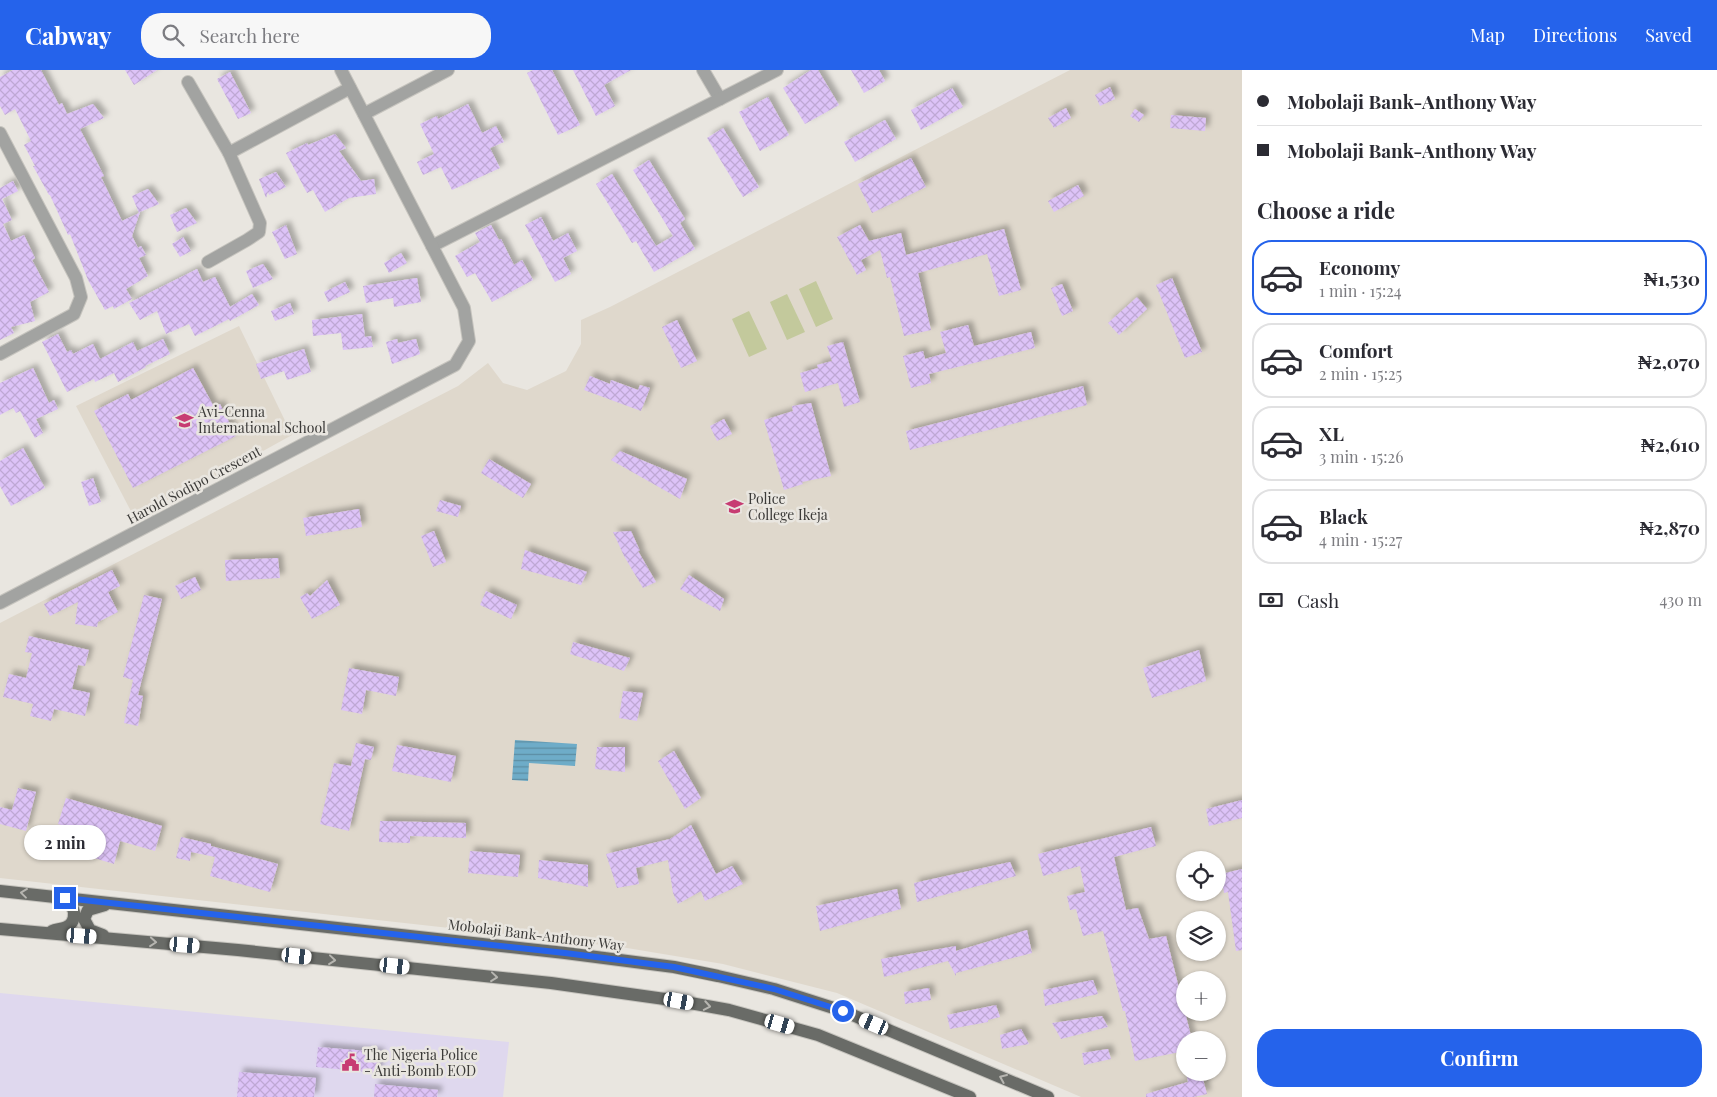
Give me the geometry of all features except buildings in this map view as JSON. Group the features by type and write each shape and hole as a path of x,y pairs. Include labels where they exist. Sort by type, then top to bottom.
{"main road":[{"name":"Mobolaji Bank-Anthony Way","path":"0,891 565,953 674,967 783,991 843,1011 1048,1097"},
{"path":"45,933 67,927 74,919 72,907 46,896"},
{"path":"119,939 90,930 84,919 88,910 101,906 120,905"},
{"path":"0,929 551,982 729,1010 818,1035 970,1097"}],"street":[{"name":"Harold Sodipo Crescent","path":"0,603 455,366 469,341 464,308 341,70"},
{"path":"364,114 448,70"},
{"path":"703,70 720,99"},
{"path":"432,246 777,70"},
{"path":"188,82 229,153 255,208 260,223 259,232 208,262"},
{"path":"229,153 350,88"},
{"path":"0,133 76,278 81,297 74,314 0,354"}],"shaded area":[{"name":"Police College Ikeja","path":"1070,70 1242,70 1242,1097 1081,1097 837,993 723,964 621,947 0,878 0,623 458,386 488,363 503,383 527,390 566,371 581,344 581,320 610,307"},
{"name":"Avi-Cenna International School","path":"239,326 292,435 223,473 134,517 76,406"},
{"path":"0,993 509,1042 503,1097 0,1097"}],"green space":[{"path":"816,281 833,319 816,327 799,289"},
{"path":"787,294 805,332 787,340 770,302"},
{"path":"749,311 767,349 749,357 732,319"}],"water":[{"path":"515,740 577,744 575,766 529,763 528,781 512,780"}],"place":[{"name":"Avi-Cenna International School","path":"184,420"},
{"name":"Police College Ikeja","path":"734,507"},
{"name":"The Nigeria Police - Anti-Bomb EOD","path":"350,1063"}],"route":[{"path":"65,898 565,953 674,967 774,989 808,998 843,1011"}]}
